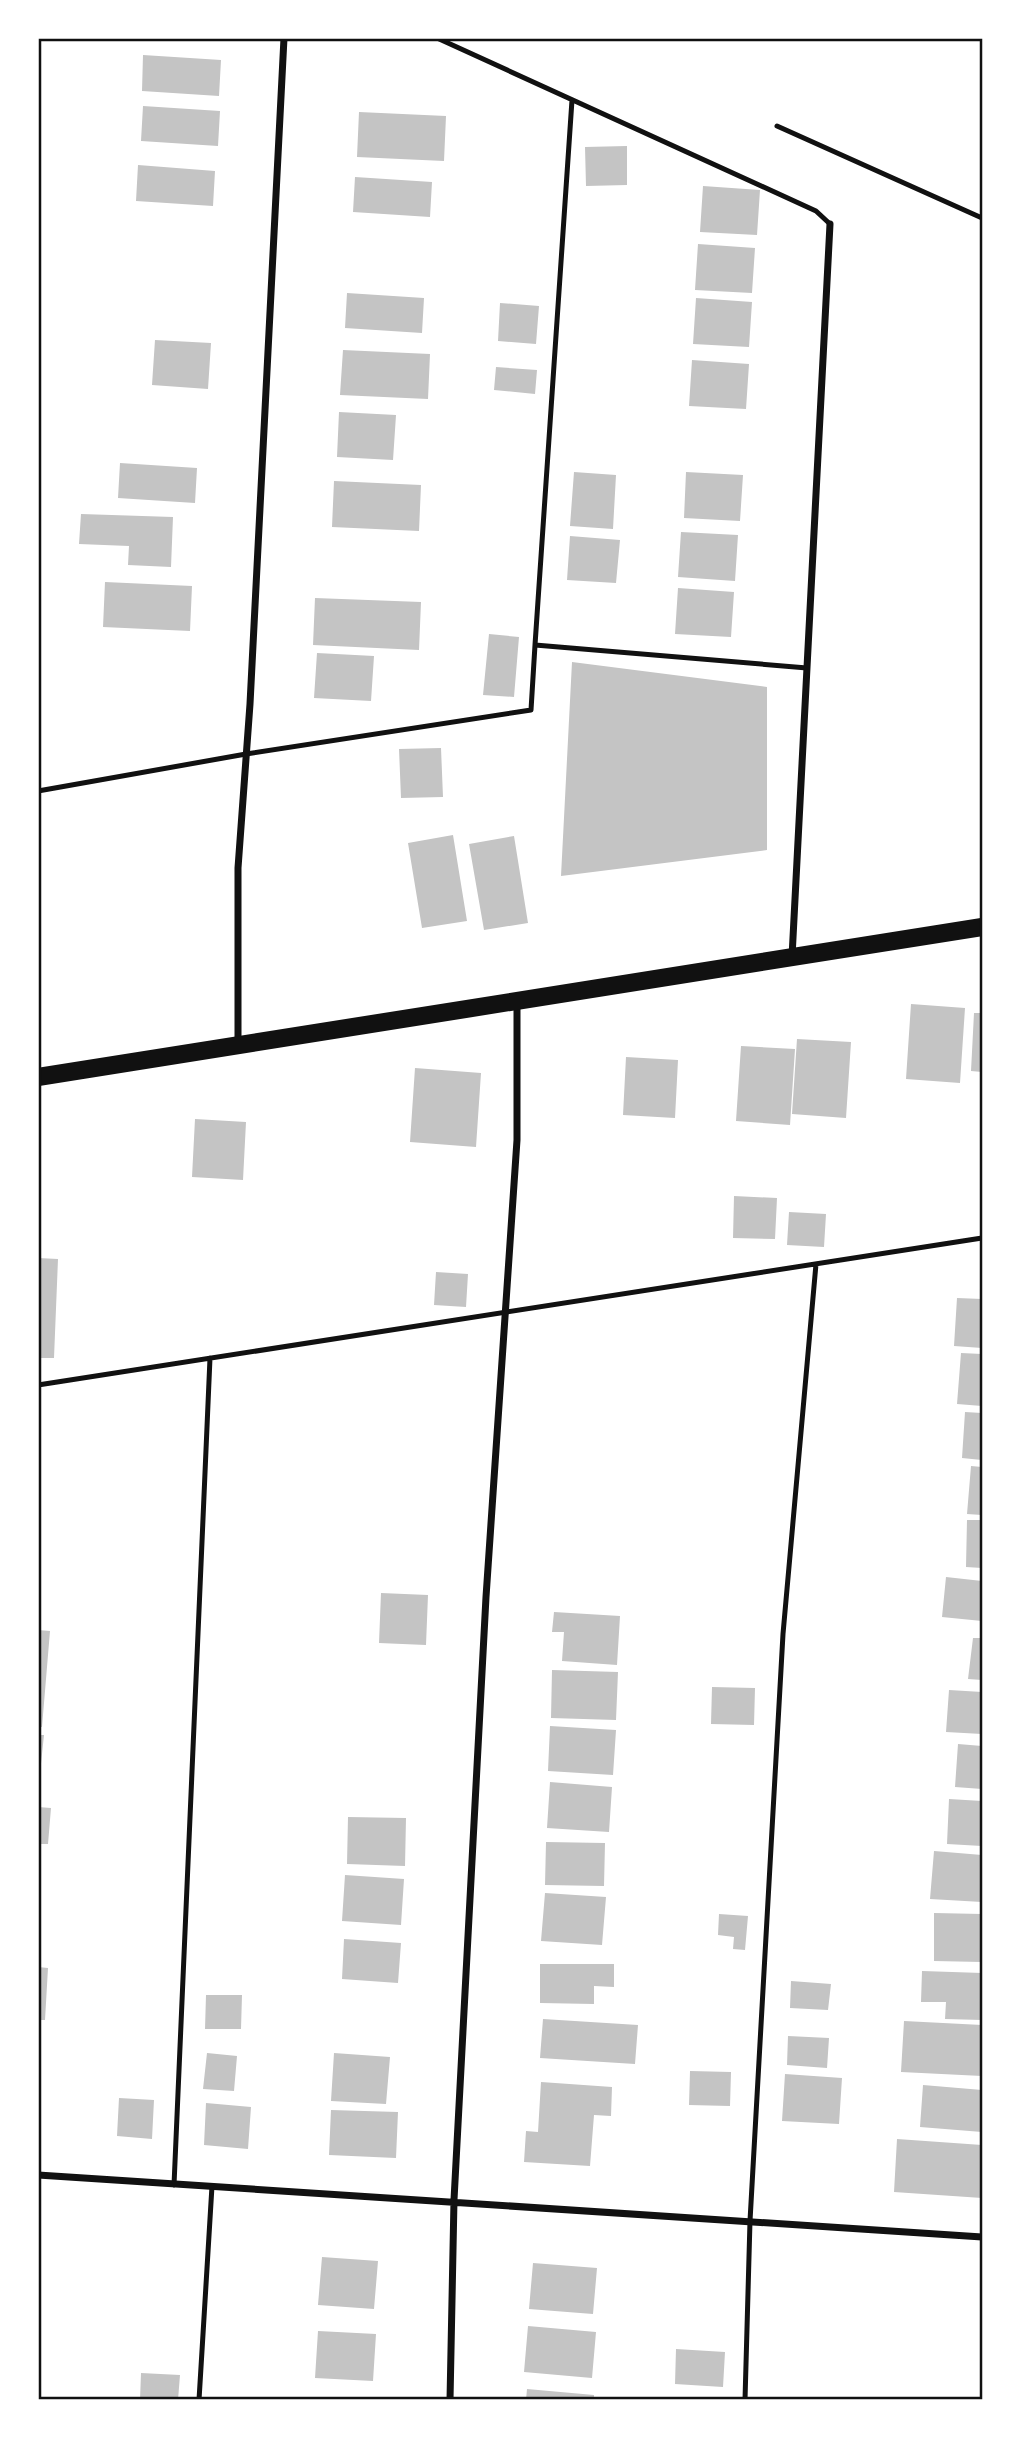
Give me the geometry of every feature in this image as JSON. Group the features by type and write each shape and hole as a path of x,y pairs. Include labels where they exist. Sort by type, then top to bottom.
{"main road":[{"path":"38,1077 982,927"}],"street":[{"path":"238,1046 238,869 284,38"},
{"path":"792,958 830,224"},
{"path":"450,2399 454,2200 485,1610 517,1140 517,1002"},
{"path":"38,2175 454,2200 982,2237"}],"lane":[{"path":"437,38 816,211 830,224"},
{"path":"38,791 246,754 531,710 572,100"},
{"path":"777,126 982,218"},
{"path":"535,645 807,668"},
{"path":"38,1385 982,1238"},
{"path":"745,2399 750,2221 783,1634 816,1264"},
{"path":"174,2185 211,1358"},
{"path":"198,2399 212,2186"}],"building":[{"path":"143,55 221,60 219,96 142,91"},
{"path":"143,106 220,111 218,146 141,141"},
{"path":"359,112 446,116 444,161 357,157"},
{"path":"627,146 627,185 586,186 585,147"},
{"path":"138,165 215,171 213,206 136,201"},
{"path":"355,177 432,182 430,217 353,212"},
{"path":"703,186 760,190 757,235 700,232"},
{"path":"698,244 755,248 752,293 695,290"},
{"path":"347,293 424,298 422,333 345,328"},
{"path":"696,298 752,302 749,347 693,344"},
{"path":"500,303 539,306 536,344 498,341"},
{"path":"155,340 211,343 208,389 152,385"},
{"path":"343,350 430,354 428,399 340,395"},
{"path":"692,360 749,364 746,409 689,406"},
{"path":"496,367 537,370 535,394 494,390"},
{"path":"339,412 396,415 393,460 337,457"},
{"path":"120,463 197,468 195,503 118,498"},
{"path":"574,472 616,475 613,529 570,526"},
{"path":"686,472 743,475 740,521 684,518"},
{"path":"334,481 421,485 419,531 332,527"},
{"path":"81,514 173,517 171,567 128,565 129,546 79,544"},
{"path":"681,532 738,535 735,581 678,577"},
{"path":"570,536 620,540 616,583 567,580"},
{"path":"105,582 192,586 190,631 103,627"},
{"path":"678,588 734,592 731,637 675,634"},
{"path":"315,598 421,602 419,650 313,645"},
{"path":"489,634 519,637 514,697 483,695"},
{"path":"317,653 374,656 371,701 314,698"},
{"path":"572,662 767,687 767,850 561,876"},
{"path":"441,748 443,797 401,798 399,749"},
{"path":"453,835 467,921 422,928 408,843"},
{"path":"514,836 528,923 484,930 469,844"},
{"path":"911,1004 965,1008 960,1083 906,1079"},
{"path":"974,1013 982,1013 982,1072 971,1071"},
{"path":"797,1039 851,1042 846,1118 792,1114"},
{"path":"741,1046 795,1049 790,1125 736,1121"},
{"path":"626,1057 678,1060 675,1118 623,1115"},
{"path":"415,1068 481,1073 476,1147 410,1142"},
{"path":"195,1119 246,1122 243,1180 192,1177"},
{"path":"734,1196 777,1198 775,1239 733,1238"},
{"path":"789,1212 826,1214 824,1247 787,1245"},
{"path":"38,1258 58,1259 54,1358 38,1358"},
{"path":"436,1272 468,1274 466,1307 434,1305"},
{"path":"957,1298 982,1299 982,1348 954,1346"},
{"path":"961,1353 982,1354 982,1406 957,1404"},
{"path":"965,1412 982,1413 982,1460 962,1458"},
{"path":"971,1466 982,1467 982,1515 967,1514"},
{"path":"967,1520 982,1520 982,1568 966,1567"},
{"path":"946,1577 982,1581 982,1621 942,1617"},
{"path":"381,1593 428,1595 426,1645 379,1643"},
{"path":"554,1612 620,1616 617,1665 562,1661 564,1632 552,1632"},
{"path":"38,1630 50,1631 42,1727 38,1727"},
{"path":"973,1638 982,1638 982,1680 968,1679"},
{"path":"552,1670 618,1672 616,1720 551,1718"},
{"path":"712,1687 755,1688 754,1725 711,1724"},
{"path":"949,1690 982,1692 982,1734 946,1732"},
{"path":"550,1726 616,1730 613,1775 548,1771"},
{"path":"38,1735 44,1735 40,1773 38,1773"},
{"path":"958,1744 982,1746 982,1789 955,1787"},
{"path":"550,1782 612,1787 609,1832 547,1828"},
{"path":"949,1799 982,1801 982,1846 947,1844"},
{"path":"38,1807 51,1808 48,1844 38,1844"},
{"path":"348,1817 406,1818 405,1866 347,1864"},
{"path":"546,1842 605,1843 604,1886 545,1885"},
{"path":"934,1851 982,1855 982,1902 930,1899"},
{"path":"345,1875 404,1879 401,1925 342,1921"},
{"path":"545,1893 606,1897 602,1945 541,1941"},
{"path":"934,1913 982,1914 982,1962 934,1961"},
{"path":"719,1914 748,1916 745,1950 733,1949 734,1937 718,1935"},
{"path":"344,1939 401,1943 398,1983 342,1979"},
{"path":"540,1964 614,1964 614,1987 594,1986 594,2004 540,2003"},
{"path":"38,1967 48,1968 45,2020 38,2020"},
{"path":"922,1971 982,1973 982,2020 945,2019 946,2002 921,2002"},
{"path":"791,1981 831,1984 828,2010 790,2008"},
{"path":"206,1995 242,1995 241,2029 205,2029"},
{"path":"543,2019 638,2025 635,2064 540,2058"},
{"path":"904,2021 982,2025 982,2076 901,2072"},
{"path":"788,2036 829,2038 827,2068 787,2065"},
{"path":"207,2053 237,2056 234,2091 203,2089"},
{"path":"334,2053 390,2057 386,2104 331,2101"},
{"path":"690,2071 731,2072 730,2106 689,2105"},
{"path":"785,2074 842,2078 839,2124 782,2121"},
{"path":"541,2082 612,2087 611,2116 594,2115 590,2166 524,2162 526,2131 538,2132"},
{"path":"923,2085 982,2090 982,2132 920,2127"},
{"path":"119,2098 154,2100 152,2139 117,2136"},
{"path":"206,2103 251,2107 248,2149 204,2145"},
{"path":"331,2110 398,2112 396,2158 329,2155"},
{"path":"897,2139 982,2145 982,2198 894,2192"},
{"path":"322,2257 378,2261 374,2309 318,2305"},
{"path":"533,2263 597,2268 593,2314 529,2309"},
{"path":"528,2326 596,2332 592,2378 524,2372"},
{"path":"318,2331 376,2334 373,2381 315,2378"},
{"path":"676,2349 725,2352 723,2387 675,2384"},
{"path":"141,2373 180,2375 178,2400 140,2400"},
{"path":"527,2389 594,2395 594,2400 526,2400"}]}
